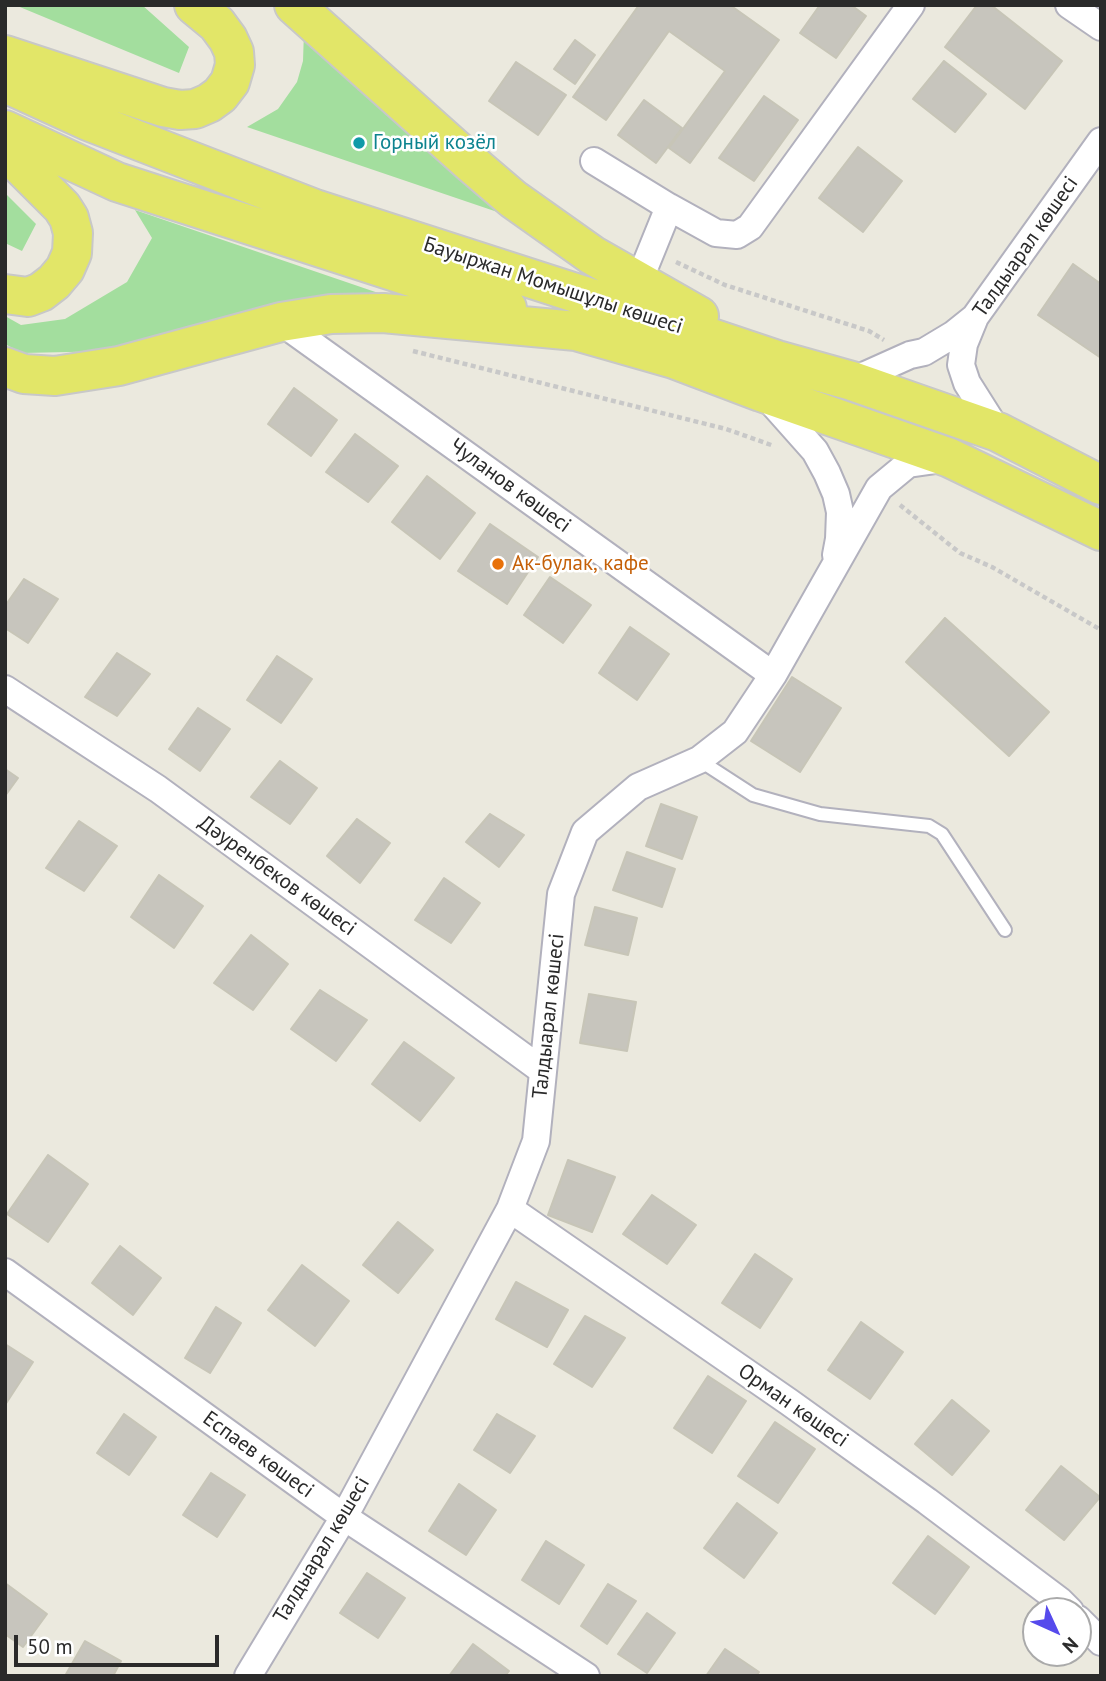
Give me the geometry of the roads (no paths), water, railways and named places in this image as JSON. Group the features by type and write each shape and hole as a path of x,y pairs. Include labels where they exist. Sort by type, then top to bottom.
{"main road":[{"path":"5,55 163,107 195,109 220,94 230,82 235,65 234,52 228,39 216,24 194,5"},
{"path":"294,5 513,199 592,255 639,281 769,376 950,458 1101,531"},
{"name":"Бауыржан Момышұлы көшесі","path":"5,83 88,121 315,209 608,303 769,376 852,381 998,432 1101,485"},
{"name":"Бауыржан Момышұлы көшесі","path":"5,130 117,182 576,331"},
{"path":"5,150 62,206 73,233 72,253 65,269 54,282 41,292 28,297 5,294"},
{"path":"5,368 24,374 55,376 119,366 281,322 331,314 383,313 576,331 674,359 769,376"}],"street":[{"path":"593,161 716,233 737,235 750,227 911,5"},
{"path":"1069,5 1101,27"},
{"name":"Талдыарал көшесі","path":"998,432 967,383 961,365 964,344 975,317 1101,141"},
{"path":"639,281 669,207"},
{"path":"852,381 910,355 925,352 975,317"},
{"name":"Чуланов көшесі","path":"281,322 773,675"},
{"path":"769,376 821,461 836,494 840,512 834,567"},
{"name":"Талдыарал көшесі","path":"247,1676 344,1517 510,1209 536,1141 561,894 584,832 638,787 699,760 735,732 773,675 879,488 908,464 950,458"},
{"name":"Дәуренбеков көшесі","path":"5,689 158,789 543,1071"},
{"name":"Орман көшесі","path":"510,1209 927,1501 1054,1597"},
{"name":"Еспаев көшесі","path":"5,1272 344,1517 586,1676"}],"lane":[{"path":"699,760 753,796 820,814 929,826 942,834 1005,930"}],"place":[{"name":"Горный козёл","path":"359,143"},
{"name":"Ак-булак, кафе","path":"498,564"}]}
